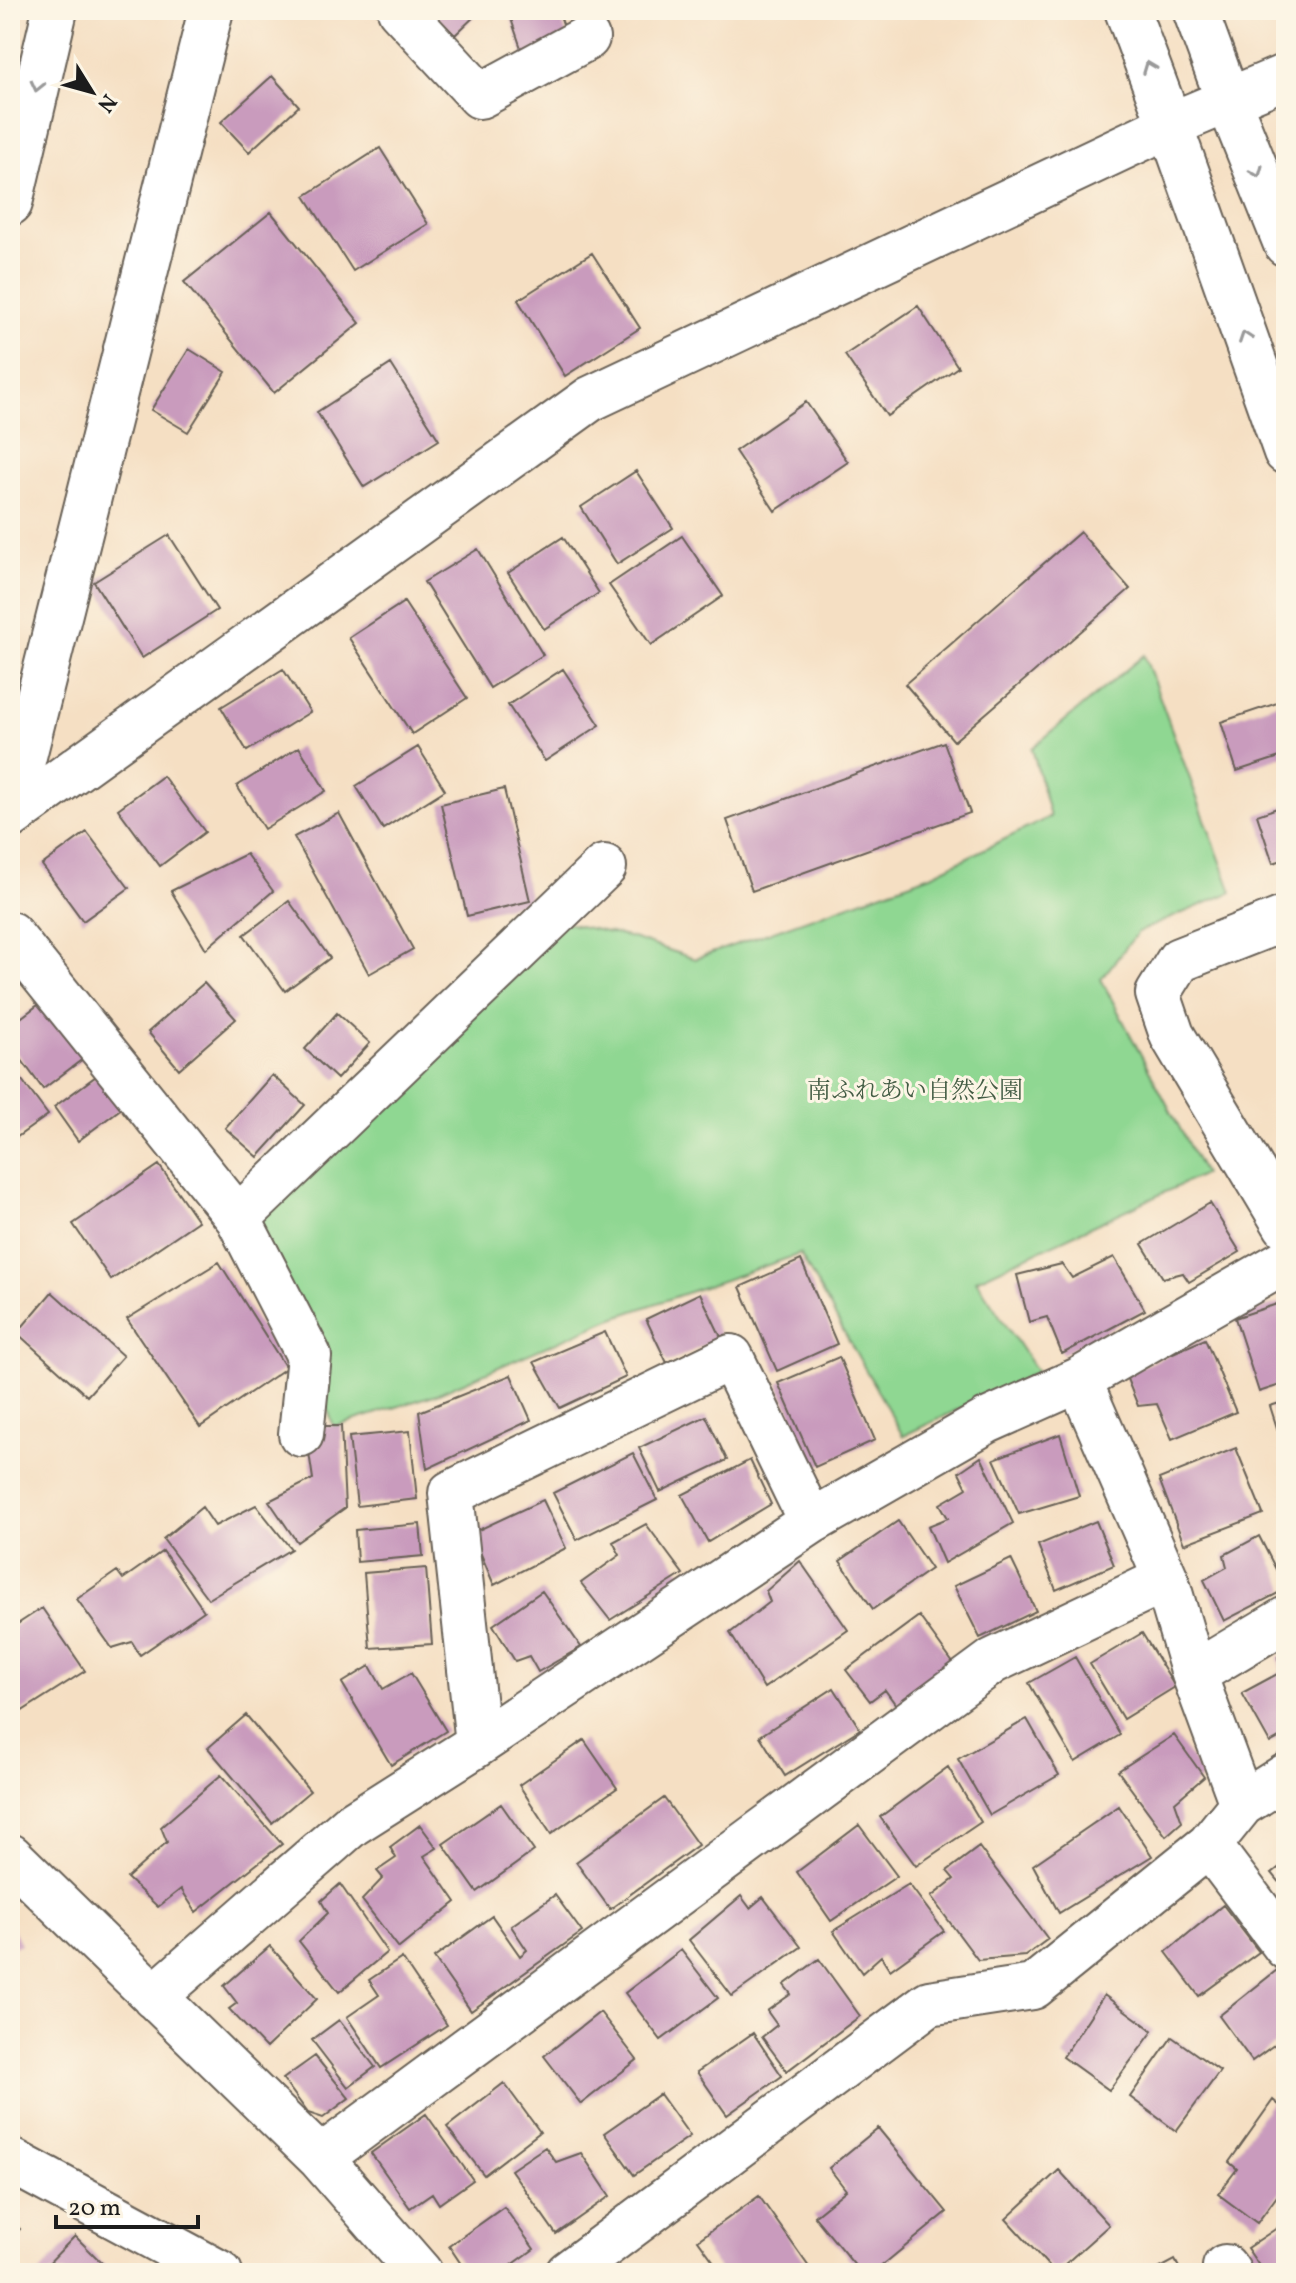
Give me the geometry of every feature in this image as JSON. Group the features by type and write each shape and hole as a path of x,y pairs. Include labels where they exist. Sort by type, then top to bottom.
{"main road":[{"path":"10,203 55,10"},
{"path":"10,815 211,10"},
{"path":"400,10 480,96 587,38"},
{"path":"1127,10 1286,452"},
{"path":"1195,10 1286,244"},
{"path":"10,815 590,399 1170,125 1286,76"},
{"path":"238,1218 604,867"},
{"path":"1286,918 1179,960 1158,994 1172,1035 1286,1226"},
{"path":"10,934 238,1218 309,1356 301,1434"},
{"path":"154,1997 352,1824 478,1744 811,1522 987,1421 1079,1380 1286,1261"},
{"path":"478,1744 451,1493 731,1357 811,1522"},
{"path":"1079,1380 1166,1579 1194,1674 1242,1804"},
{"path":"320,2158 993,1661 1166,1579"},
{"path":"1194,1674 1286,1619"},
{"path":"568,2273 929,2003 1033,1987 1209,1845 1242,1804 1286,1776"},
{"path":"1209,1845 1286,1947"},
{"path":"10,1856 320,2158 420,2273"},
{"path":"10,2160 172,2263 220,2273"}],"green space":[{"name":"南ふれあい自然公園","path":"1144,655 1232,892 1138,932 1101,979 1204,1174 976,1280 1037,1372 903,1436 800,1254 605,1321 434,1395 334,1427 309,1356 238,1218 549,919 632,938 695,959 931,875 1050,817 1032,748"}],"building":[{"path":"430,10 481,10 455,35"},
{"path":"508,10 558,10 569,41 524,57"},
{"path":"272,76 299,106 249,152 221,122"},
{"path":"380,148 428,224 353,271 305,196"},
{"path":"271,212 360,323 274,393 184,282"},
{"path":"592,253 640,328 565,376 518,300"},
{"path":"918,306 958,367 887,416 845,355"},
{"path":"189,349 226,372 188,432 151,410"},
{"path":"391,364 439,440 364,487 317,412"},
{"path":"806,402 848,462 775,511 735,451"},
{"path":"636,471 673,528 617,564 581,507"},
{"path":"1080,532 1130,589 954,741 905,684"},
{"path":"169,535 217,610 142,658 94,582"},
{"path":"682,536 723,596 651,645 609,585"},
{"path":"563,537 599,593 544,629 508,573"},
{"path":"478,549 543,655 490,688 424,582"},
{"path":"404,602 467,698 412,734 349,638"},
{"path":"283,669 310,712 247,751 221,707"},
{"path":"563,669 600,725 545,761 508,705"},
{"path":"1286,700 1286,755 1237,771 1221,722"},
{"path":"944,742 970,813 752,891 727,820"},
{"path":"299,747 326,791 264,829 237,786"},
{"path":"418,747 445,790 383,829 356,786"},
{"path":"163,776 205,832 160,866 118,809"},
{"path":"504,789 530,901 467,916 441,804"},
{"path":"1286,805 1286,859 1273,863 1257,815"},
{"path":"339,813 413,949 369,974 294,837"},
{"path":"87,832 129,888 83,921 42,865"},
{"path":"246,854 273,891 206,949 171,891"},
{"path":"289,901 330,958 285,991 244,935"},
{"path":"204,983 236,1019 179,1069 148,1032"},
{"path":"46,999 88,1055 43,1089 10,1044 10,1026"},
{"path":"337,1013 370,1043 337,1079 305,1049"},
{"path":"10,1064 48,1115 10,1142"},
{"path":"99,1074 123,1107 78,1141 54,1107"},
{"path":"272,1075 305,1105 258,1157 225,1128"},
{"path":"159,1165 198,1221 111,1280 73,1224"},
{"path":"1210,1203 1240,1252 1189,1282 1183,1273 1163,1278 1142,1244"},
{"path":"1114,1257 1145,1310 1062,1354 1047,1317 1029,1322 1017,1275 1062,1264 1072,1278"},
{"path":"801,1260 837,1344 777,1371 740,1287"},
{"path":"219,1262 286,1368 200,1427 127,1319"},
{"path":"52,1292 123,1356 87,1396 17,1333"},
{"path":"700,1293 721,1337 667,1363 646,1319"},
{"path":"1286,1301 1286,1383 1259,1392 1235,1318"},
{"path":"605,1332 626,1377 560,1408 534,1362"},
{"path":"1205,1339 1236,1412 1172,1439 1157,1404 1138,1406 1125,1374"},
{"path":"839,1357 875,1440 815,1467 778,1383"},
{"path":"511,1375 531,1420 427,1469 419,1412"},
{"path":"1286,1401 1286,1453 1285,1453 1270,1406"},
{"path":"706,1416 727,1460 660,1492 639,1448"},
{"path":"305,1426 341,1426 345,1508 297,1542 269,1501 313,1479"},
{"path":"410,1431 417,1499 357,1506 349,1437"},
{"path":"1060,1434 1079,1496 1019,1514 994,1459"},
{"path":"1236,1448 1263,1514 1184,1544 1159,1479"},
{"path":"633,1453 657,1500 577,1540 553,1493"},
{"path":"981,1457 1013,1523 944,1563 928,1526 948,1518 940,1504 967,1488 959,1472"},
{"path":"750,1460 771,1504 708,1542 682,1495"},
{"path":"543,1500 566,1548 494,1585 472,1533"},
{"path":"256,1505 291,1549 208,1599 163,1539 202,1507 215,1526"},
{"path":"898,1521 931,1569 873,1609 840,1561"},
{"path":"1096,1521 1114,1565 1056,1590 1038,1545"},
{"path":"420,1524 423,1556 357,1562 355,1530"},
{"path":"646,1524 683,1574 610,1620 581,1583 620,1555 613,1542"},
{"path":"1259,1536 1286,1589 1224,1621 1204,1580 1227,1567 1224,1555"},
{"path":"163,1551 204,1611 140,1655 132,1642 112,1648 77,1599 117,1571 123,1579"},
{"path":"1011,1559 1036,1611 980,1638 954,1586"},
{"path":"800,1561 848,1630 764,1688 730,1633 770,1602 766,1591"},
{"path":"426,1568 432,1644 370,1648 364,1573"},
{"path":"542,1591 581,1647 538,1672 529,1656 515,1661 493,1625"},
{"path":"42,1608 85,1671 19,1713 10,1699 10,1629"},
{"path":"919,1616 953,1663 896,1705 885,1690 870,1701 846,1670"},
{"path":"1142,1633 1175,1687 1123,1719 1090,1664"},
{"path":"1286,1653 1286,1734 1270,1743 1242,1693 1281,1672 1278,1657"},
{"path":"1075,1657 1120,1735 1075,1762 1029,1683"},
{"path":"370,1666 383,1689 411,1673 446,1731 391,1765 342,1683"},
{"path":"834,1688 860,1729 785,1776 760,1736"},
{"path":"246,1715 310,1791 272,1823 208,1748"},
{"path":"1027,1719 1059,1775 990,1815 958,1759"},
{"path":"1174,1735 1204,1777 1175,1802 1182,1822 1166,1836 1118,1771"},
{"path":"584,1740 617,1788 551,1834 519,1785"},
{"path":"948,1767 981,1822 916,1866 880,1817"},
{"path":"221,1775 282,1844 196,1912 181,1889 158,1907 127,1878 167,1842 161,1827"},
{"path":"664,1798 698,1845 610,1909 576,1862"},
{"path":"501,1804 534,1851 477,1892 443,1844"},
{"path":"1119,1806 1152,1856 1059,1913 1033,1865"},
{"path":"420,1825 437,1848 424,1856 456,1902 399,1948 362,1900 383,1878 377,1871 396,1858 390,1847"},
{"path":"859,1825 897,1876 831,1921 797,1872"},
{"path":"979,1847 1048,1939 1025,1956 978,1960 931,1897 954,1879 947,1871"},
{"path":"1286,1862 1286,1890 1272,1873"},
{"path":"340,1884 387,1952 339,1992 299,1941 328,1913 321,1901"},
{"path":"909,1884 944,1931 890,1970 881,1956 862,1973 833,1931"},
{"path":"555,1895 582,1932 471,2011 434,1958 492,1916 520,1956 527,1950 511,1926"},
{"path":"741,1896 750,1908 763,1897 801,1947 732,1996 689,1940"},
{"path":"1223,1905 1259,1952 1199,1996 1166,1952"},
{"path":"10,1922 21,1944 10,1949"},
{"path":"270,1946 317,1999 266,2048 229,2009 237,2003 224,1986"},
{"path":"681,1950 718,1998 661,2040 625,1993"},
{"path":"402,1958 447,2025 381,2068 347,2017 379,1995 369,1980"},
{"path":"819,1959 860,2016 787,2071 762,2037 777,2025 767,2011 791,1994 784,1985"},
{"path":"1277,1970 1286,1982 1286,2036 1252,2061 1219,2016"},
{"path":"1104,1995 1153,2031 1109,2090 1063,2057"},
{"path":"600,2012 637,2060 581,2104 544,2056"},
{"path":"339,2020 375,2067 348,2087 312,2040"},
{"path":"753,2033 782,2076 727,2115 697,2072"},
{"path":"1172,2037 1220,2071 1176,2131 1130,2097"},
{"path":"315,2056 349,2098 323,2118 308,2113 283,2079"},
{"path":"504,2083 540,2132 484,2175 447,2127"},
{"path":"660,2094 690,2136 634,2175 604,2133"},
{"path":"1286,2095 1286,2184 1257,2223 1218,2194 1237,2169 1229,2162 1273,2100 1279,2105"},
{"path":"426,2114 473,2180 439,2204 432,2193 410,2208 371,2153"},
{"path":"878,2128 947,2212 873,2273 861,2273 814,2216 846,2190 829,2168"},
{"path":"545,2147 556,2162 581,2153 610,2196 556,2234 511,2170"},
{"path":"1059,2170 1109,2225 1055,2273 1006,2219"},
{"path":"759,2196 809,2267 800,2273 722,2273 698,2240"},
{"path":"504,2207 534,2249 501,2273 467,2273 449,2246"},
{"path":"10,2219 20,2229 10,2240"},
{"path":"1286,2222 1286,2273 1264,2273 1247,2248"},
{"path":"75,2236 112,2273 39,2273"},
{"path":"1175,2260 1182,2273 1151,2273"}]}
